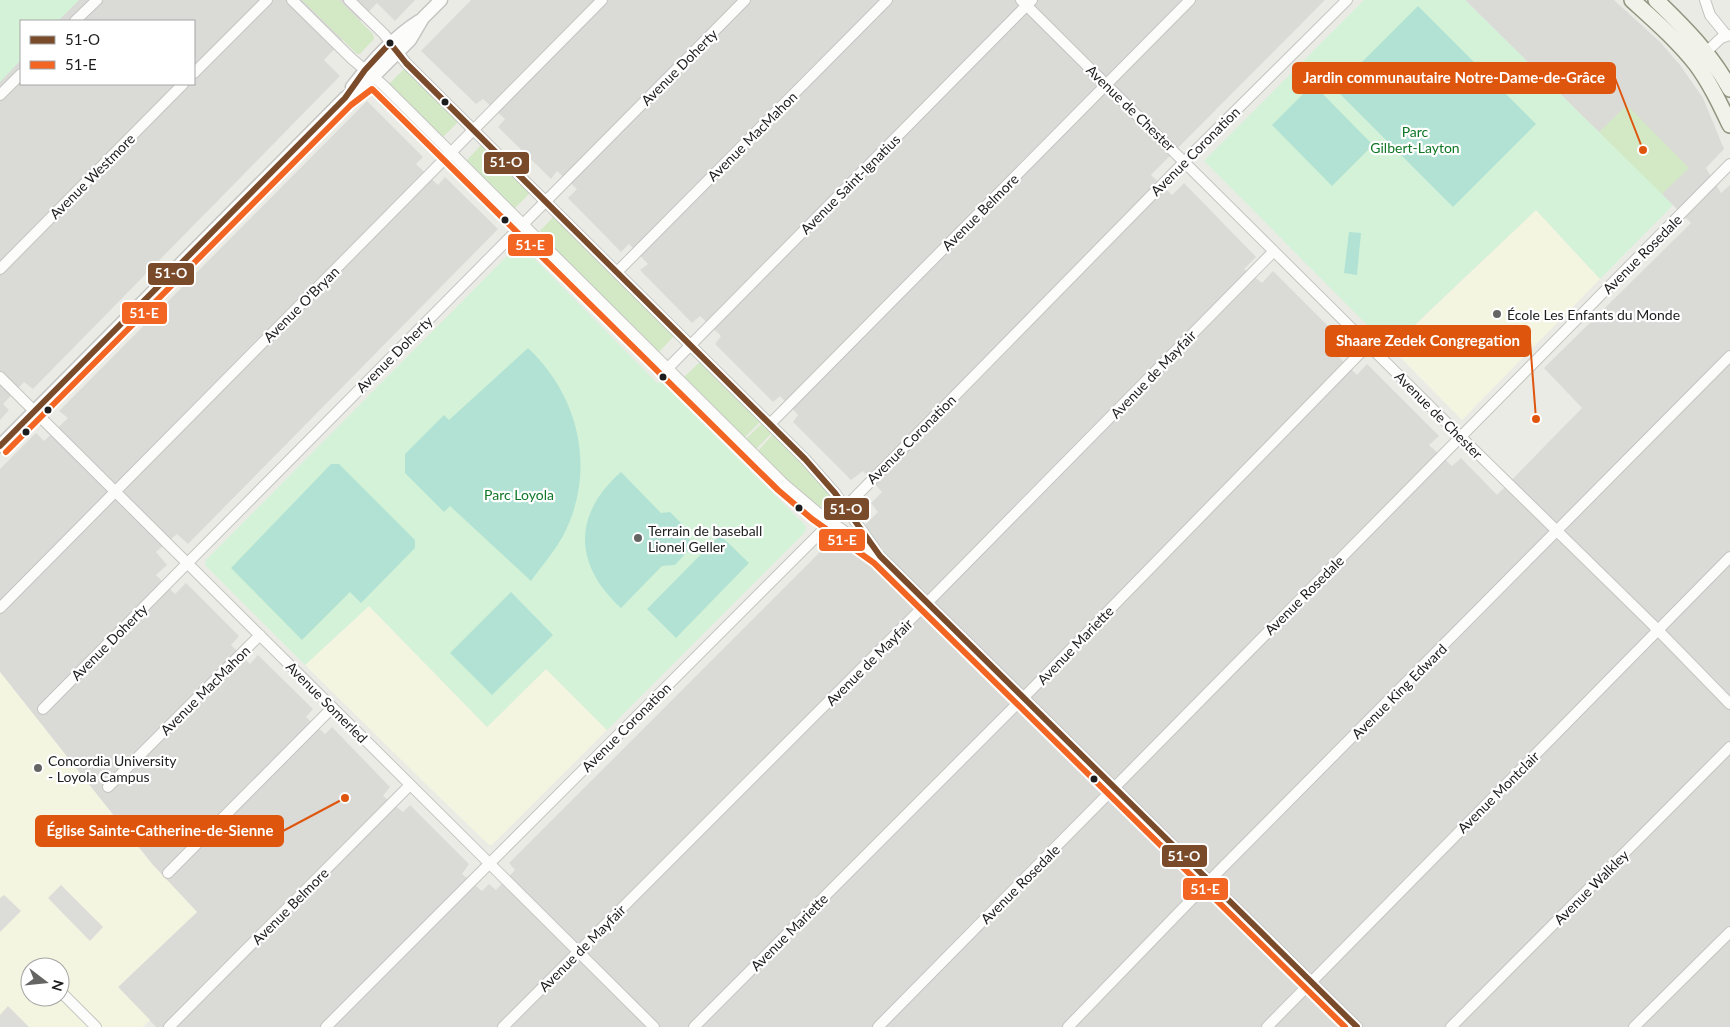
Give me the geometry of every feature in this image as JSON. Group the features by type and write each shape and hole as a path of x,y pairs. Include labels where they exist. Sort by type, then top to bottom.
{"main road":[{"path":"1632,0 1676,41 1695,63 1714,92 1730,126"},
{"path":"1656,0 1695,38 1730,89"}],"street":[{"path":"76,20 97,0"},
{"path":"195,72 267,0"},
{"path":"292,0 451,153 784,484 830,522 880,556 1356,1027"},
{"path":"349,0 384,34 394,48 473,129 809,464 835,493 880,556"},
{"path":"0,446 369,74 394,48 402,32 423,18 442,0"},
{"name":"Avenue O'Bryan","path":"0,608 602,0"},
{"name":"Avenue Doherty","path":"43,709 746,0"},
{"name":"Avenue MacMahon","path":"617,272 887,0"},
{"name":"Avenue Belmore","path":"770,424 1190,0"},
{"name":"Avenue Coronation","path":"326,1027 1347,0"},
{"path":"1695,63 1719,40 1728,35 1710,15 1705,0"},
{"name":"Avenue de Chester","path":"1026,2 1460,437 1730,704"},
{"name":"Avenue Saint-Ignatius","path":"668,368 1026,2"},
{"path":"0,95 20,75"},
{"name":"Avenue Westmore","path":"0,269 182,85"},
{"name":"Avenue Rosedale","path":"878,1027 1730,164"},
{"name":"Avenue de Mayfair","path":"503,1027 928,603 1274,251"},
{"name":"Avenue Mariette","path":"694,1027 1023,698 1368,345"},
{"name":"Avenue King Edward","path":"1068,1027 1730,356"},
{"name":"Avenue Somerled","path":"0,377 654,1027"},
{"name":"Avenue Montclair","path":"1267,1027 1730,557"},
{"name":"Avenue MacMahon","path":"108,787 260,635"},
{"path":"168,873 332,708"},
{"name":"Avenue Walkley","path":"1451,1027 1730,747"},
{"name":"Avenue Belmore","path":"169,1027 410,785"},
{"path":"1634,1027 1730,932"},
{"path":"70,1001 96,1027"}],"shaded area":[{"path":"0,0 415,0 395,21 377,3 324,60 340,76 33,389 24,382 3,404 9,410 0,420"},
{"path":"471,0 1325,0 1151,175 1172,195 1184,183 1256,257 1244,269 1262,283 1273,271 1346,344 1336,354 1357,375 1367,364 1439,436 1429,445 1452,466 1461,458 1497,495 1582,408 1544,368 1691,223 1465,0 1614,0 1660,42 1680,65 1703,98 1724,149 1706,168 1721,193 1730,185 1730,1027 156,1027 118,987 197,912 152,864 0,672 0,469 36,433 44,441 68,418 59,411 367,101 423,157 416,164 438,185 445,177 498,229 188,544 177,534 156,552 167,565 156,575 175,594 186,583 239,636 231,645 250,664 258,655 313,709 306,717 325,734 332,727 390,787 383,796 403,812 410,805 469,864 462,874 482,891 489,884 496,890 515,870 509,863 829,543 840,550 878,512 871,503 882,492 863,471 851,480 793,422 798,415 780,396 773,402 715,344 721,336 700,316 692,323 640,270 648,264 629,244 621,252 568,198 577,189 557,171 551,179 498,127 505,119 483,99 476,104 421,51"},
{"name":"École Les Enfants du Monde","path":"1536,210 1600,279 1462,420 1391,348"},
{"path":"369,606 487,727 546,669 607,730 492,845 489,845 305,665"},
{"name":"Concordia University - Loyola Campus","path":"0,672 152,864 197,912 118,987 150,1020 143,1027 0,1027"},
{"path":"61,885 103,927 90,941 48,898"},
{"path":"4,895 21,911 0,932 0,898"},
{"path":"8,1006 29,1027 0,1027 0,1015"}],"green space":[{"path":"0,0 79,0 59,20 20,20 20,61 0,82"},
{"path":"302,0 339,0 373,34 374,39 360,54 357,54"},
{"name":"Parc Gilbert-Layton","path":"1364,0 1465,0 1673,205 1600,279 1536,210 1390,348 1204,161"},
{"path":"1418,6 1536,124 1453,207 1335,89"},
{"path":"405,68 457,119 458,122 443,137 389,84"},
{"path":"1313,84 1373,145 1332,186 1272,125"},
{"path":"1627,105 1689,168 1660,196 1598,133"},
{"path":"481,145 530,193 514,209 466,161"},
{"path":"554,216 674,336 659,352 538,233"},
{"path":"1349,232 1361,233 1357,275 1344,273"},
{"name":"Parc Loyola","path":"521,245 658,384 660,381 806,528 804,533 607,730 546,669 487,727 369,606 305,665 205,565 206,560 516,247"},
{"path":"528,348 559,387 570,409 577,433 580,457 580,481 575,506 566,530 531,581 450,506 444,512 405,473 405,454 444,415 449,420"},
{"path":"700,362 761,421 743,439 686,381 684,377"},
{"path":"763,422 773,432 755,450 745,440"},
{"path":"774,433 818,480 830,496 821,507 797,491 757,452"},
{"path":"331,464 339,464 415,540 415,548 361,603 350,592 302,640 231,568"},
{"name":"Terrain de baseball Lionel Geller","path":"621,472 661,513 670,512 690,532 689,550 675,565 662,566 621,608 605,592 594,575 587,557 585,540 587,523 594,505 605,488"},
{"path":"720,535 749,563 676,638 647,609"},
{"path":"511,592 553,635 492,695 450,653"}],"transit line":[{"name":"51-O","path":"0,446 345,98 365,70 390,43 406,63 805,459 835,493 880,556 1357,1027"},
{"name":"51-E","path":"6,452 351,105 372,89 778,490 812,519 874,563 1345,1027"}],"place":[{"name":"Jardin communautaire Notre-Dame-de-Grâce","path":"1643,150"},
{"name":"École Les Enfants du Monde","path":"1497,314"},
{"name":"Shaare Zedek Congregation","path":"1536,419"},
{"name":"Terrain de baseball Lionel Geller","path":"638,538"},
{"name":"Concordia University - Loyola Campus","path":"38,768"},
{"name":"Église Sainte-Catherine-de-Sienne","path":"345,798"}]}
